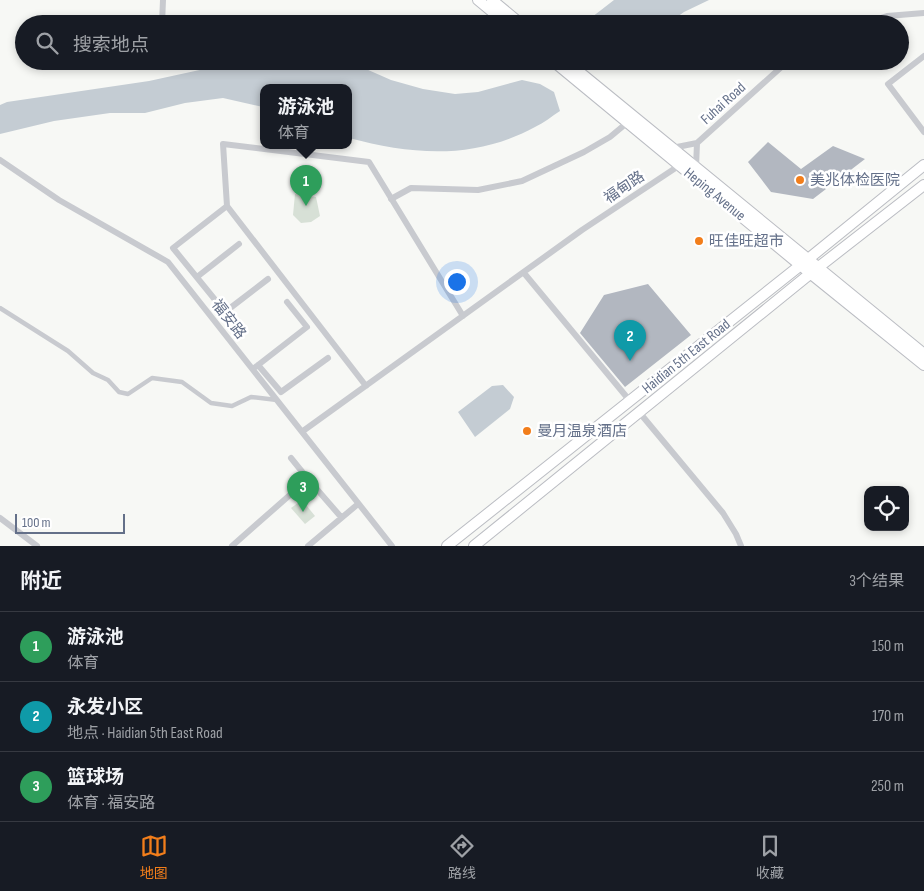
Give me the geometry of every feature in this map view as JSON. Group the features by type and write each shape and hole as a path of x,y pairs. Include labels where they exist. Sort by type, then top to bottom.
{"main road":[{"path":"478,0 496,15"},
{"path":"492,0 510,15"},
{"name":"Heping Avenue","path":"564,70 680,165 804,262"},
{"name":"Heping Avenue","path":"577,70 696,167 924,365"},
{"name":"Haidian 5th East Road","path":"447,546 924,165"},
{"name":"Haidian 5th East Road","path":"474,546 924,184"},
{"name":"Heping Avenue","path":"814,271 924,353"}],"street":[{"path":"162,0 162,15"},
{"path":"900,15 924,13"},
{"path":"909,68 924,56"},
{"name":"Fuhai Road","path":"697,143 778,70"},
{"path":"906,70 888,84 924,132"},
{"path":"391,199 410,188 478,190 522,181 584,152 610,137 628,122"},
{"path":"672,148 697,143 696,167"},
{"path":"260,149 223,144 227,206 366,386"},
{"path":"264,149 369,162 463,316"},
{"name":"福安路","path":"0,160 59,200 168,262 256,367 278,400 392,546"},
{"name":"福甸路","path":"302,431 582,230 680,165"},
{"path":"227,206 173,248 225,312 268,279"},
{"path":"196,277 239,244"},
{"path":"524,273 630,400"},
{"path":"287,302 307,327 256,367 281,392 328,358"},
{"path":"0,308 68,351 93,373 108,380 119,392 128,394 152,378 182,382 211,402 232,406 251,397 278,400"},
{"path":"639,412 723,513 741,546"},
{"path":"291,458 341,517"},
{"path":"232,546 308,479"},
{"path":"308,546 358,504"},
{"path":"0,518 37,546"}],"shaded area":[{"path":"614,0 709,0 680,15 595,15"},
{"path":"200,70 368,70 391,80 423,89 455,94 478,92 522,80 540,84 554,92 560,111 535,127 512,138 489,145 443,151 420,151 352,139 352,84 260,84 260,106 223,98 185,103 145,113 110,113 54,121 0,134 0,105 7,102 149,81"},
{"path":"295,194 316,197 320,216 311,222 301,223 293,215"},
{"path":"503,385 514,397 510,409 475,437 458,412 492,386"},
{"path":"302,500 315,516 305,524 291,508"}],"building":[{"name":"美兆体检医院","path":"768,142 801,169 833,146 865,159 813,199 771,192 748,162"},
{"path":"648,284 691,335 625,387 580,333 604,295"}],"place":[{"name":"美兆体检医院","path":"800,180"},
{"name":"游泳池","path":"306,206"},
{"name":"旺佳旺超市","path":"699,241"},
{"name":"永发小区","path":"630,361"},
{"name":"曼月温泉酒店","path":"527,431"},
{"name":"篮球场","path":"303,512"}]}
